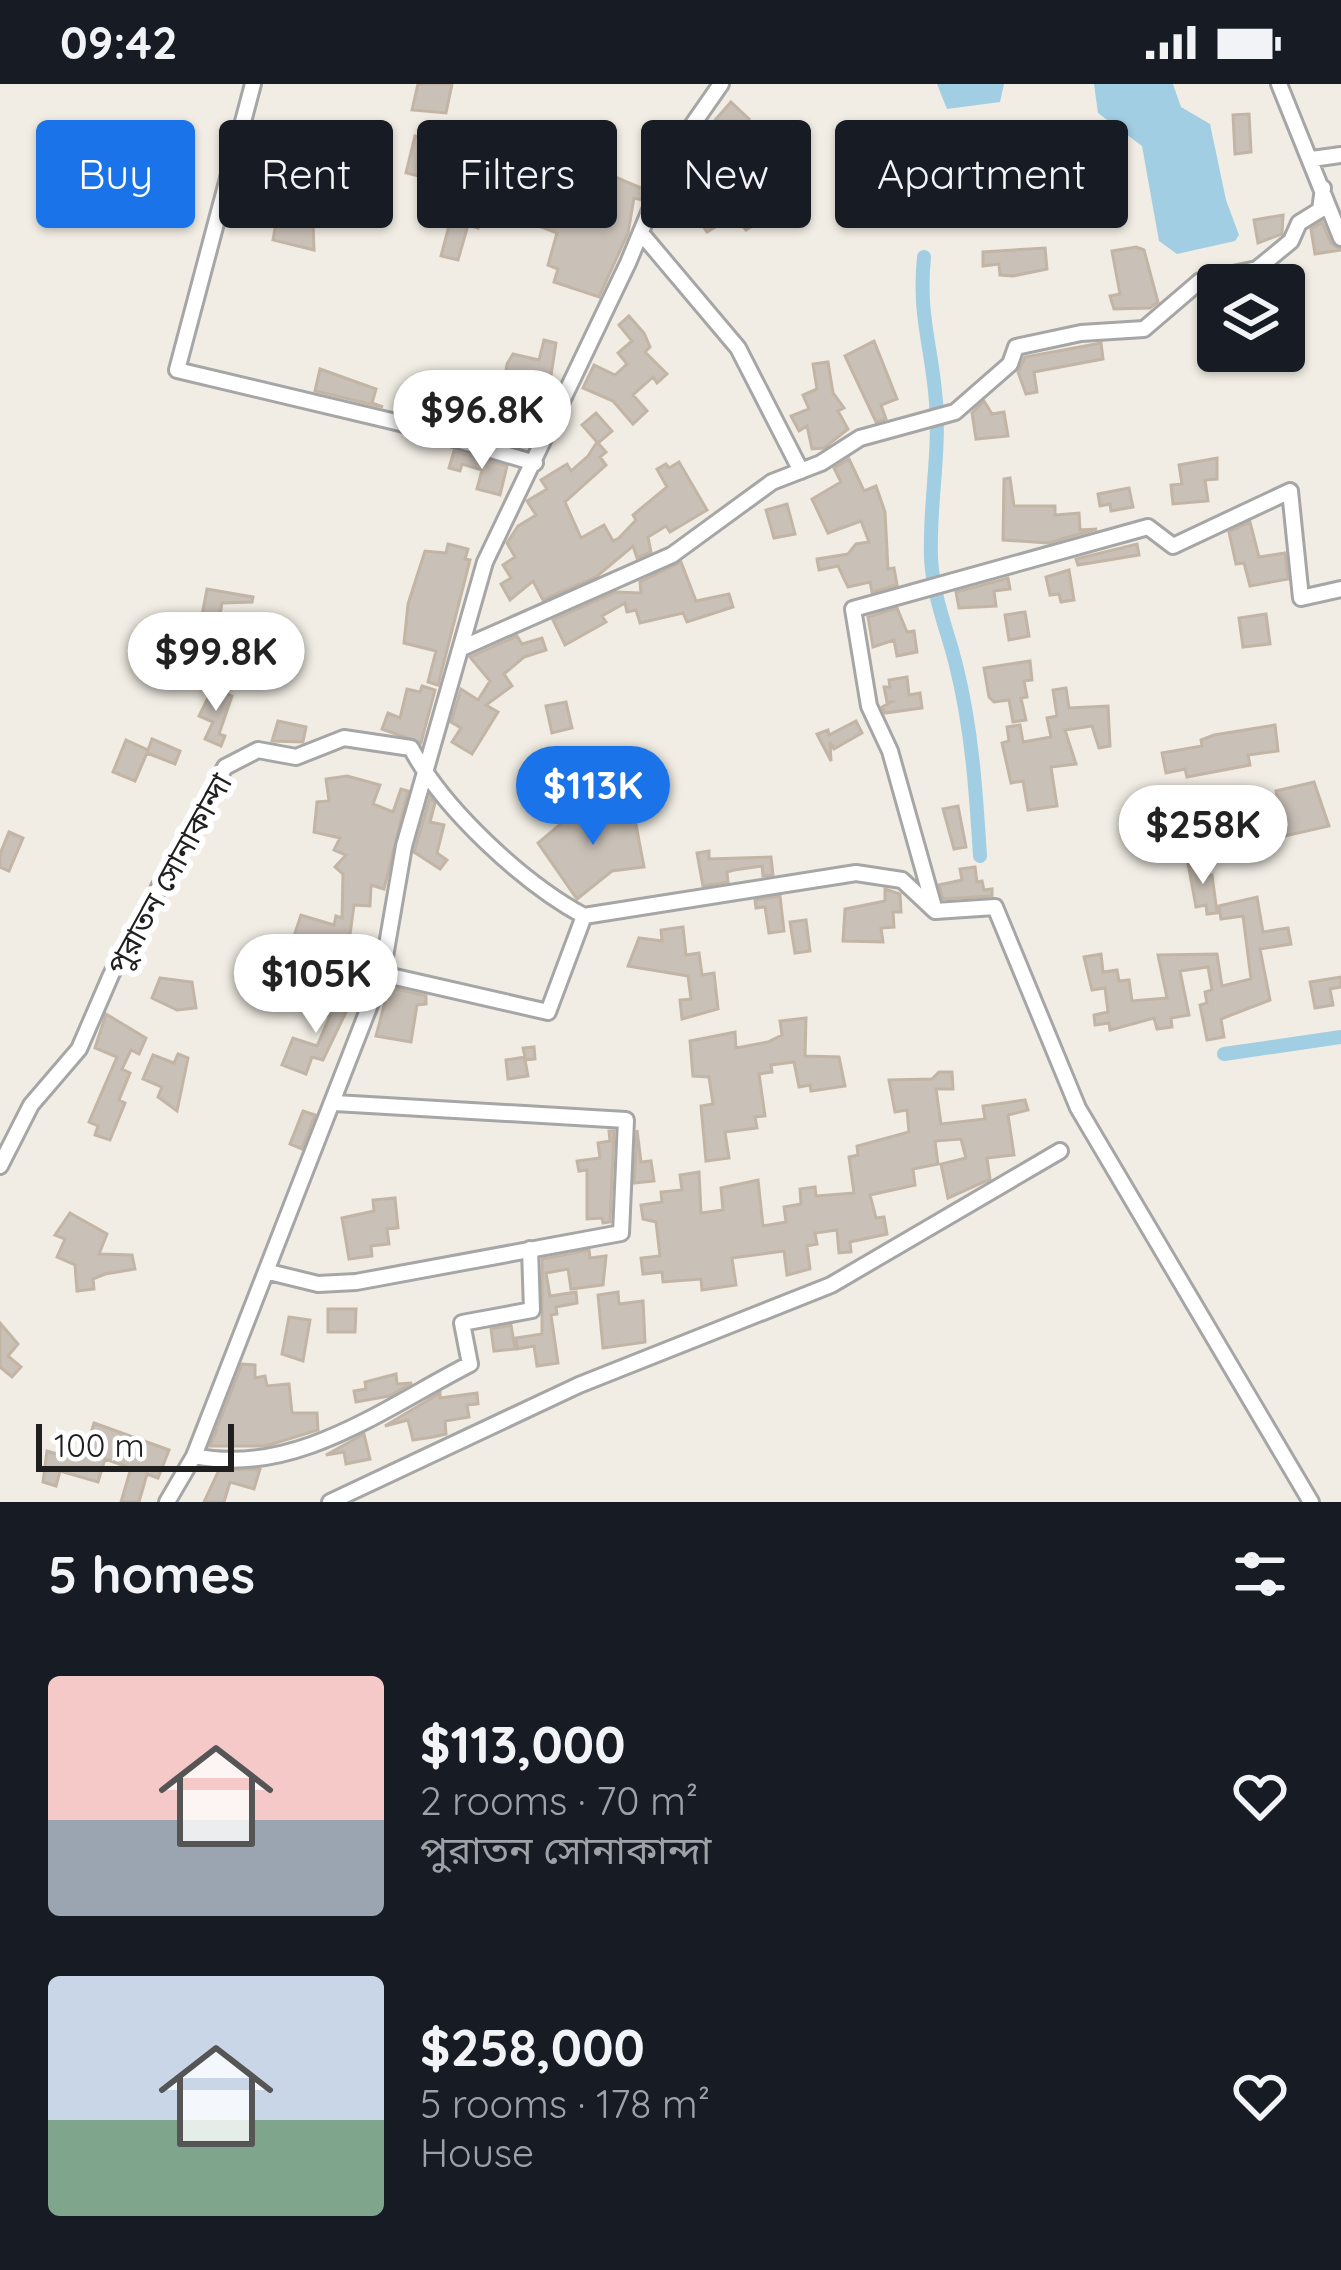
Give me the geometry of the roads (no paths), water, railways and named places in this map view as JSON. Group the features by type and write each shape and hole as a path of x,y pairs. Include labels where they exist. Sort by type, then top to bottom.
{"street":[{"path":"253,84 177,370 400,423 535,464"},
{"path":"167,1502 194,1456 269,1272 382,974 404,846 485,562 535,464 675,150 721,84"},
{"path":"1279,84 1341,238"},
{"path":"1312,159 1341,155"},
{"path":"464,647 672,555 772,482 860,438 943,417 1010,364 1016,347 1081,333 1144,328 1200,281 1257,269 1291,241 1299,223 1319,210 1323,188"},
{"path":"641,233 738,349 801,471"},
{"path":"935,910 890,751 869,706 853,609 1148,527 1174,546 1290,491 1300,598 1341,589"},
{"name":"পুরাতন সোনাকান্দা","path":"0,1166 31,1106 79,1048 111,975 225,767 258,750 296,757 344,738 411,748 427,778 526,877 584,916"},
{"path":"382,974 548,1012 584,916 628,913 856,873 902,880 935,910 995,907 1078,1108 1311,1502"},
{"path":"269,1272 318,1283 356,1282 621,1233 626,1120 334,1103"},
{"path":"330,1502 579,1385 831,1285 1060,1151"},
{"path":"194,1456 227,1463 300,1452 470,1364 463,1323 532,1310 530,1249"}],"water":[{"path":"937,84 1004,84 1000,102 947,109"},
{"path":"1094,84 1173,84 1181,107 1210,124 1226,200 1239,235 1235,241 1177,254 1159,241 1142,146 1128,136 1128,120 1107,120 1098,113"}],"waterway":[{"path":"924,257 924,314 937,422 932,572 966,713 980,856"},
{"path":"1224,1054 1341,1037"}]}
